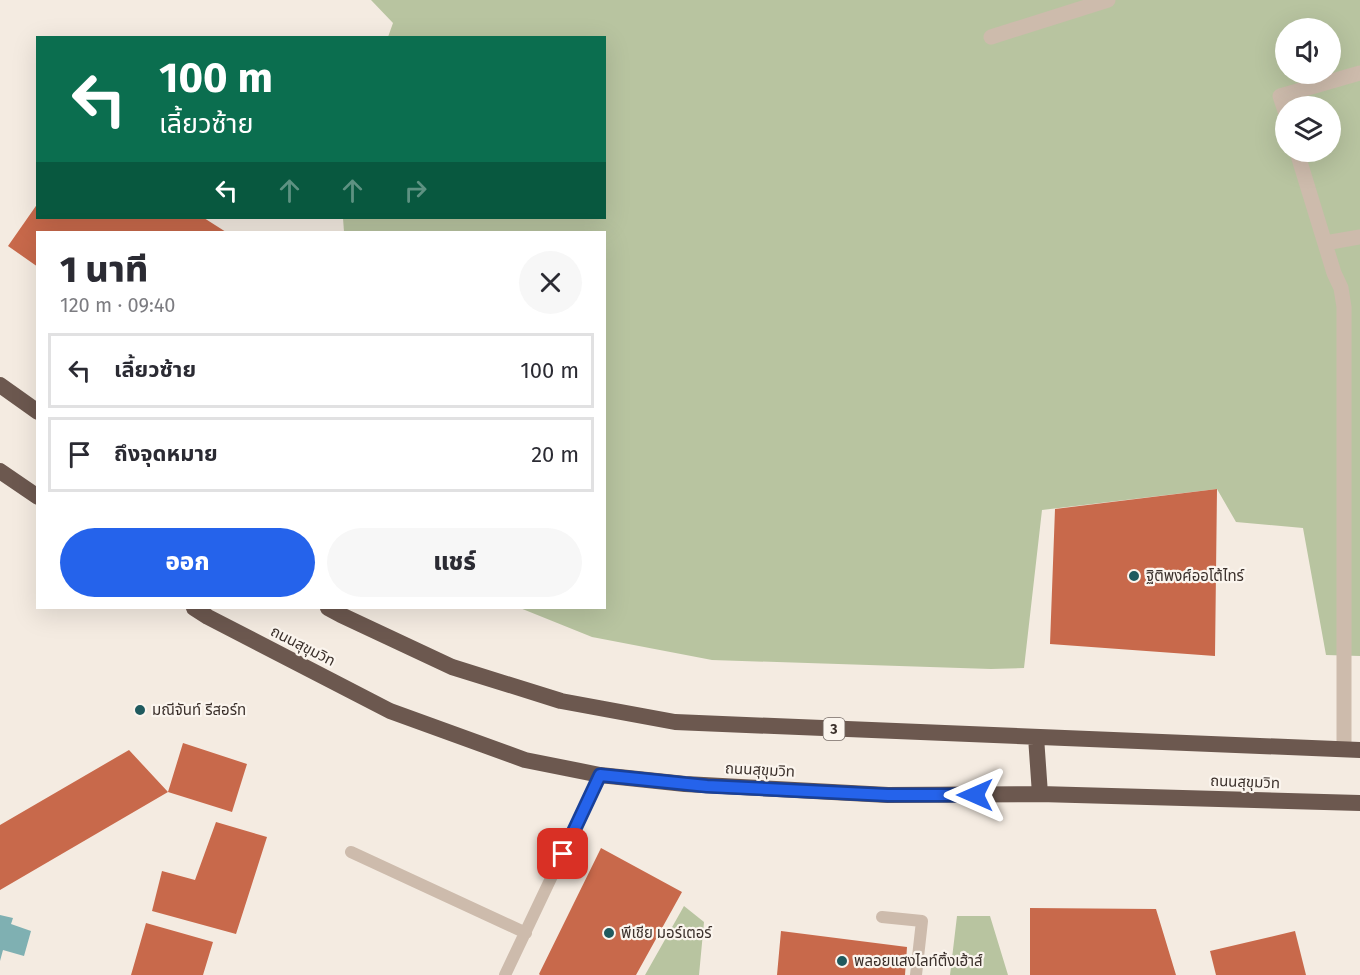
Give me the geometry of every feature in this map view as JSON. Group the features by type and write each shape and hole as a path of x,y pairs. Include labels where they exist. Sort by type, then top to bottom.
{"highway":[{"path":"1,386 36,411"},
{"path":"0,471 36,496"},
{"name":"ถนนสุขุมวิท","path":"195,609 208,618 390,711 525,760 600,775 685,784 888,795 1040,794 1360,803"},
{"name":"3","path":"330,609 452,667 561,701 675,722 1352,749"},
{"path":"1036,737 1040,794"}],"street":[{"path":"991,37 1108,0"},
{"path":"1280,96 1360,72"},
{"path":"1300,162 1341,288 1344,307 1352,749"},
{"path":"1325,243 1360,237"}],"lane":[{"path":"506,975 600,775"},
{"path":"351,852 526,933"},
{"path":"882,917 922,921 916,975"}],"green space":[{"path":"371,0 1360,0 1360,656 1326,655 1303,528 1236,522 1217,489 1042,510 1024,668 991,669 712,660 592,637 522,609 606,609 606,231 344,231 343,219 606,219 606,36 388,36 393,23"},
{"path":"684,906 704,922 699,975 645,975"},
{"path":"957,916 990,916 1008,975 950,975"}],"water":[{"path":"0,915 13,918 11,924 31,931 24,956 3,950 0,961"}],"building":[{"path":"36,206 36,219 206,219 224,231 36,231 36,266 8,246"},
{"name":"ฐิติพงศ์ออโต้ไทร์","path":"1217,489 1215,656 1050,644 1055,509"},
{"path":"183,743 247,764 232,812 168,792"},
{"path":"129,750 168,792 0,890 0,825"},
{"path":"216,822 267,837 236,934 152,911 162,871 195,880"},
{"name":"พีเชีย มอร์เตอร์","path":"601,848 682,892 636,975 540,975 539,974"},
{"path":"1030,908 1156,909 1176,975 1030,975"},
{"path":"146,923 213,942 203,975 131,975"},
{"name":"พลอยแสงไลท์ติ้งเฮ้าส์","path":"781,931 907,947 905,975 777,975"},
{"path":"1295,931 1306,975 1216,975 1210,951"}],"place":[{"name":"ฐิติพงศ์ออโต้ไทร์","path":"1134,576"},
{"name":"มณีจันท์ รีสอร์ท","path":"140,710"},
{"name":"พีเชีย มอร์เตอร์","path":"609,933"},
{"name":"พลอยแสงไลท์ติ้งเฮ้าส์","path":"842,961"}],"route":[{"path":"563,854 600,775 707,786 888,795 975,795"}]}
